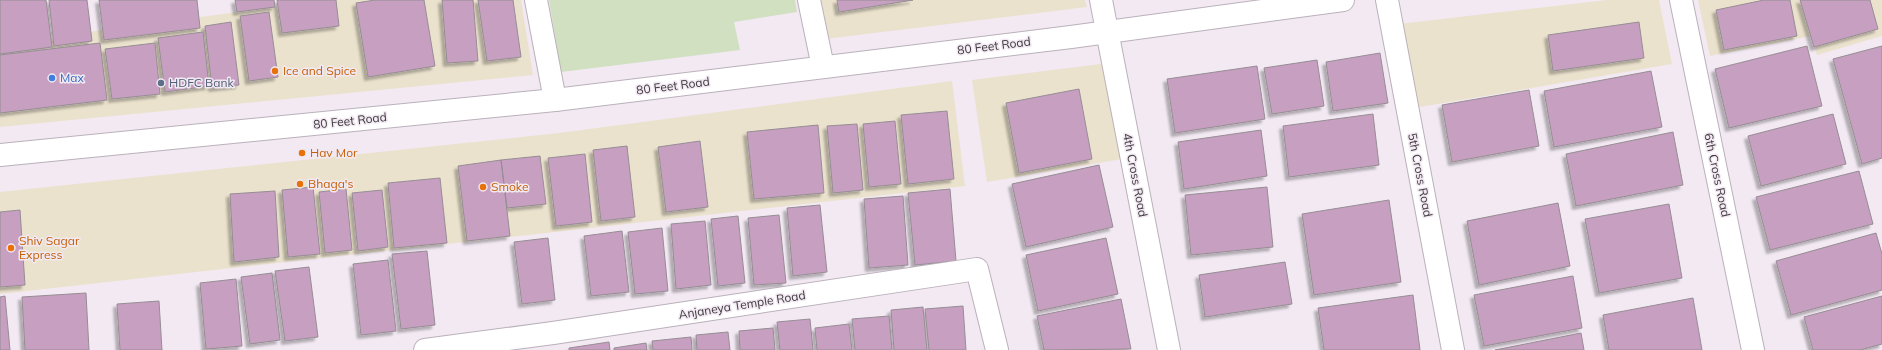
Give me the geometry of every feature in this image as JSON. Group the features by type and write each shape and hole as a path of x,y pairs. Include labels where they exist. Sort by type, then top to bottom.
{"street":[{"path":"536,0 555,100"},
{"path":"809,0 823,67"},
{"name":"4th Cross Road","path":"1101,0 1169,350"},
{"name":"80 Feet Road","path":"0,155 555,100 1107,32 1343,0"},
{"name":"5th Cross Road","path":"1387,0 1453,350"},
{"name":"6th Cross Road","path":"1681,0 1753,350"},
{"name":"Anjaneya Temple Road","path":"425,350 554,342 977,269 996,350"}],"shaded area":[{"path":"327,0 521,0 533,75 0,127 0,44"},
{"path":"817,0 1085,0 1087,7 825,39"},
{"path":"1607,0 1659,0 1672,64 1414,108 1399,24"},
{"path":"1698,0 1882,0 1882,36 1817,55 1811,36 1710,56"},
{"path":"1101,64 1122,159 987,182 972,80"},
{"path":"952,81 965,186 0,294 0,192 559,133"}],"green space":[{"path":"549,0 795,0 797,12 734,22 740,50 561,72"}],"building":[{"path":"0,0 46,0 52,47 0,54"},
{"path":"49,0 87,0 92,41 54,46"},
{"path":"99,0 197,0 200,28 104,40"},
{"path":"235,0 274,0 275,7 237,12"},
{"path":"277,0 336,0 339,26 282,33"},
{"path":"375,0 424,0 435,66 368,77 356,3"},
{"path":"442,0 473,0 478,61 447,63"},
{"path":"478,0 513,0 521,57 487,61"},
{"path":"837,0 913,0 839,12"},
{"path":"1764,0 1790,0 1797,36 1724,50 1716,10"},
{"path":"1800,0 1870,0 1878,29 1814,47"},
{"path":"269,12 278,77 249,81 240,16"},
{"path":"231,22 239,85 212,88 205,26"},
{"path":"1639,22 1644,58 1553,71 1548,35"},
{"path":"203,32 209,86 165,92 158,38"},
{"name":"Max","path":"100,43 107,100 0,113 0,55"},
{"path":"155,43 160,94 112,99 105,49"},
{"path":"1807,46 1822,106 1729,128 1715,69"},
{"path":"1882,46 1882,158 1862,164 1833,59"},
{"path":"1380,53 1388,103 1333,111 1326,62"},
{"path":"1317,60 1324,106 1272,114 1264,68"},
{"path":"1257,66 1265,119 1175,133 1167,79"},
{"path":"1651,71 1662,127 1554,147 1544,91"},
{"path":"1079,89 1092,159 1019,173 1006,103"},
{"path":"1529,90 1539,146 1452,162 1442,105"},
{"path":"947,111 954,179 908,184 901,115"},
{"path":"1373,114 1379,165 1289,177 1283,126"},
{"path":"1833,114 1846,164 1761,186 1748,136"},
{"path":"895,121 901,184 869,187 863,124"},
{"path":"857,124 863,190 833,193 827,126"},
{"path":"818,125 824,193 754,199 747,132"},
{"path":"1261,130 1267,176 1184,189 1178,142"},
{"path":"1673,132 1683,185 1576,206 1566,154"},
{"path":"700,141 708,207 666,212 658,147"},
{"path":"627,146 635,217 601,221 593,150"},
{"path":"585,154 592,222 556,226 548,158"},
{"path":"540,156 546,204 507,208 501,160"},
{"name":"Smoke","path":"501,160 510,236 467,241 458,166"},
{"path":"1099,165 1113,227 1026,247 1012,184"},
{"path":"1859,171 1873,224 1770,250 1756,197"},
{"path":"440,178 447,243 394,248 388,183"},
{"path":"313,187 320,254 288,257 282,190"},
{"path":"1267,187 1273,247 1191,255 1185,195"},
{"path":"346,189 352,250 325,253 319,192"},
{"path":"950,189 956,261 915,265 908,193"},
{"path":"382,190 388,247 358,251 352,193"},
{"path":"275,191 279,257 234,262 230,194"},
{"path":"903,196 908,265 869,268 864,199"},
{"path":"1389,200 1401,282 1314,295 1302,214"},
{"path":"1558,203 1570,266 1479,285 1467,221"},
{"path":"1669,204 1682,278 1599,293 1585,219"},
{"path":"820,205 827,272 793,276 787,208"},
{"name":"Shiv Sagar Express","path":"20,210 25,285 0,287 0,212"},
{"path":"779,215 786,283 754,285 748,218"},
{"path":"738,216 745,283 718,286 711,219"},
{"path":"705,221 711,285 676,289 671,224"},
{"path":"662,228 668,291 635,294 628,232"},
{"path":"622,231 629,292 591,296 584,236"},
{"path":"1876,233 1882,254 1882,290 1791,315 1776,261"},
{"path":"548,238 555,300 522,304 514,242"},
{"path":"1106,238 1118,294 1038,311 1026,255"},
{"path":"427,251 435,325 401,329 392,254"},
{"path":"388,260 396,331 361,335 353,264"},
{"path":"1285,262 1292,304 1205,317 1199,275"},
{"path":"309,267 318,337 285,341 275,271"},
{"path":"272,273 280,340 250,344 241,277"},
{"path":"1573,276 1582,328 1484,346 1474,295"},
{"path":"236,279 242,346 206,349 200,283"},
{"path":"86,293 89,350 25,350 22,297"},
{"path":"1413,295 1420,350 1324,350 1318,308"},
{"path":"5,296 10,350 0,350 0,297"},
{"path":"1882,296 1882,344 1860,350 1813,350 1804,317"},
{"path":"1693,298 1702,350 1609,350 1603,315"},
{"path":"1121,299 1131,349 1044,350 1037,316"},
{"path":"159,301 162,350 120,350 117,304"},
{"path":"963,306 966,350 929,350 925,309"},
{"path":"923,307 927,350 894,350 891,310"},
{"path":"889,316 892,350 855,350 852,319"},
{"path":"810,319 813,350 780,350 777,322"},
{"path":"849,324 852,350 817,350 815,328"},
{"path":"773,328 775,350 740,350 739,331"},
{"path":"728,332 730,350 697,350 696,335"},
{"path":"1581,333 1584,350 1495,350"},
{"path":"691,337 692,350 653,350 652,341"},
{"path":"609,342 610,350 569,350 569,348"},
{"path":"646,343 647,350 614,350 614,348"}],"place":[{"name":"Ice and Spice","path":"275,71"},
{"name":"Max","path":"52,78"},
{"name":"HDFC Bank","path":"161,83"},
{"name":"Hav Mor","path":"302,153"},
{"name":"Bhaga's","path":"300,184"},
{"name":"Smoke","path":"483,187"},
{"name":"Shiv Sagar Express","path":"11,248"}]}
